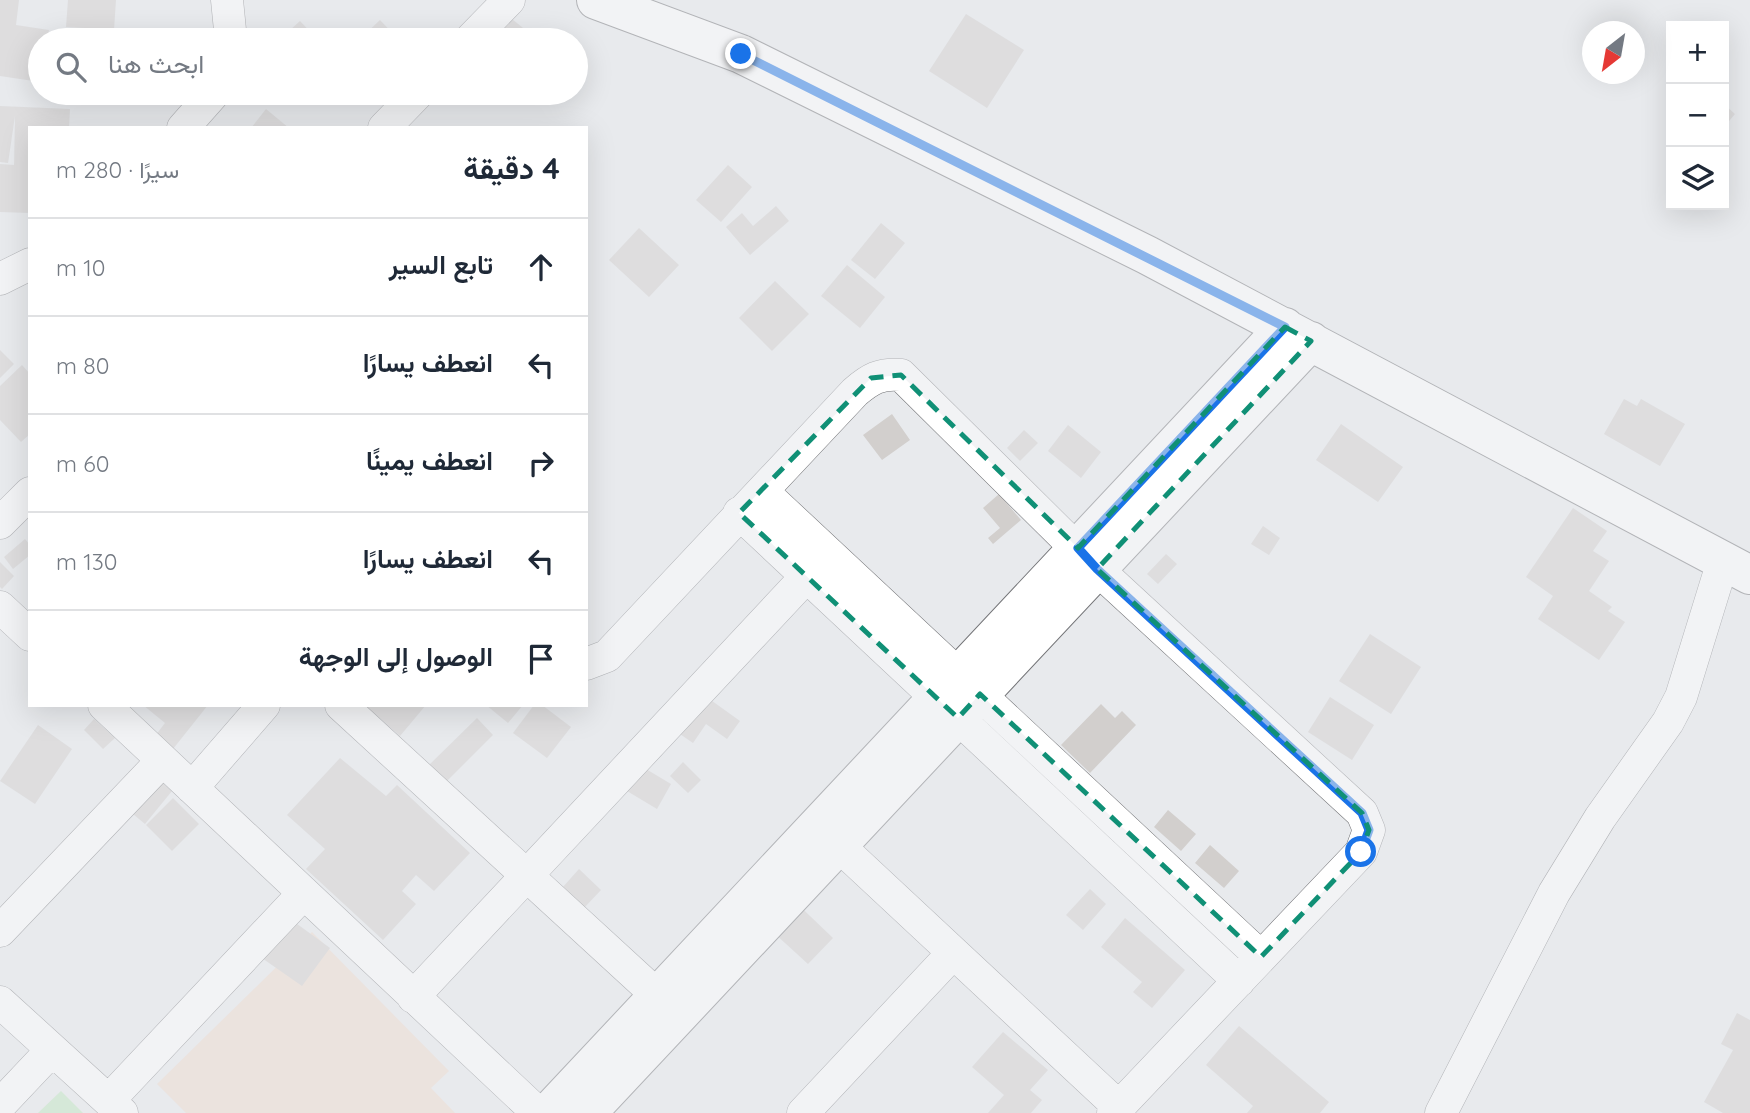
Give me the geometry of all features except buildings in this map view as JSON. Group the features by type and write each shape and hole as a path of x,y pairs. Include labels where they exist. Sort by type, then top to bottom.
{"street":[{"path":"227,0 230,28"},
{"path":"482,28 509,0"},
{"path":"596,0 741,54 1298,334 1736,568 1673,713 1600,818 1554,893 1441,1113"},
{"path":"185,126 203,105"},
{"path":"386,126 406,105"},
{"path":"0,279 28,265"},
{"path":"548,1113 658,996 958,696 1298,334"},
{"path":"588,663 607,656 738,513 871,378 886,374 901,375 1088,559 1362,813 1369,830 1361,852 1116,1110 838,845"},
{"path":"762,491 958,696 1239,981"},
{"path":"0,523 28,495"},
{"path":"738,513 806,577 958,696 1261,957"},
{"path":"413,997 806,577"},
{"path":"0,607 28,633"},
{"path":"587,1113 838,845 958,696"},
{"path":"106,707 538,1113"},
{"path":"192,788 262,707"},
{"path":"343,707 658,996"},
{"path":"0,931 162,761"},
{"path":"0,1002 115,1107 303,894"},
{"path":"803,1113 953,953"},
{"path":"0,1105 51,1051"}],"highlighted area":[{"path":"1285,327 1311,341 1097,569 1362,813 1369,830 1361,852 1261,957 980,694 958,718 739,513 871,378 901,375 1078,548"}],"shaded area":[{"path":"312,932 449,1071 431,1088 455,1113 186,1113 157,1084"}],"green space":[{"path":"61,1091 83,1113 38,1113"}],"route":[{"path":"741,54 1285,327 1078,548 1097,569 1362,813 1369,830 1361,852"}]}
